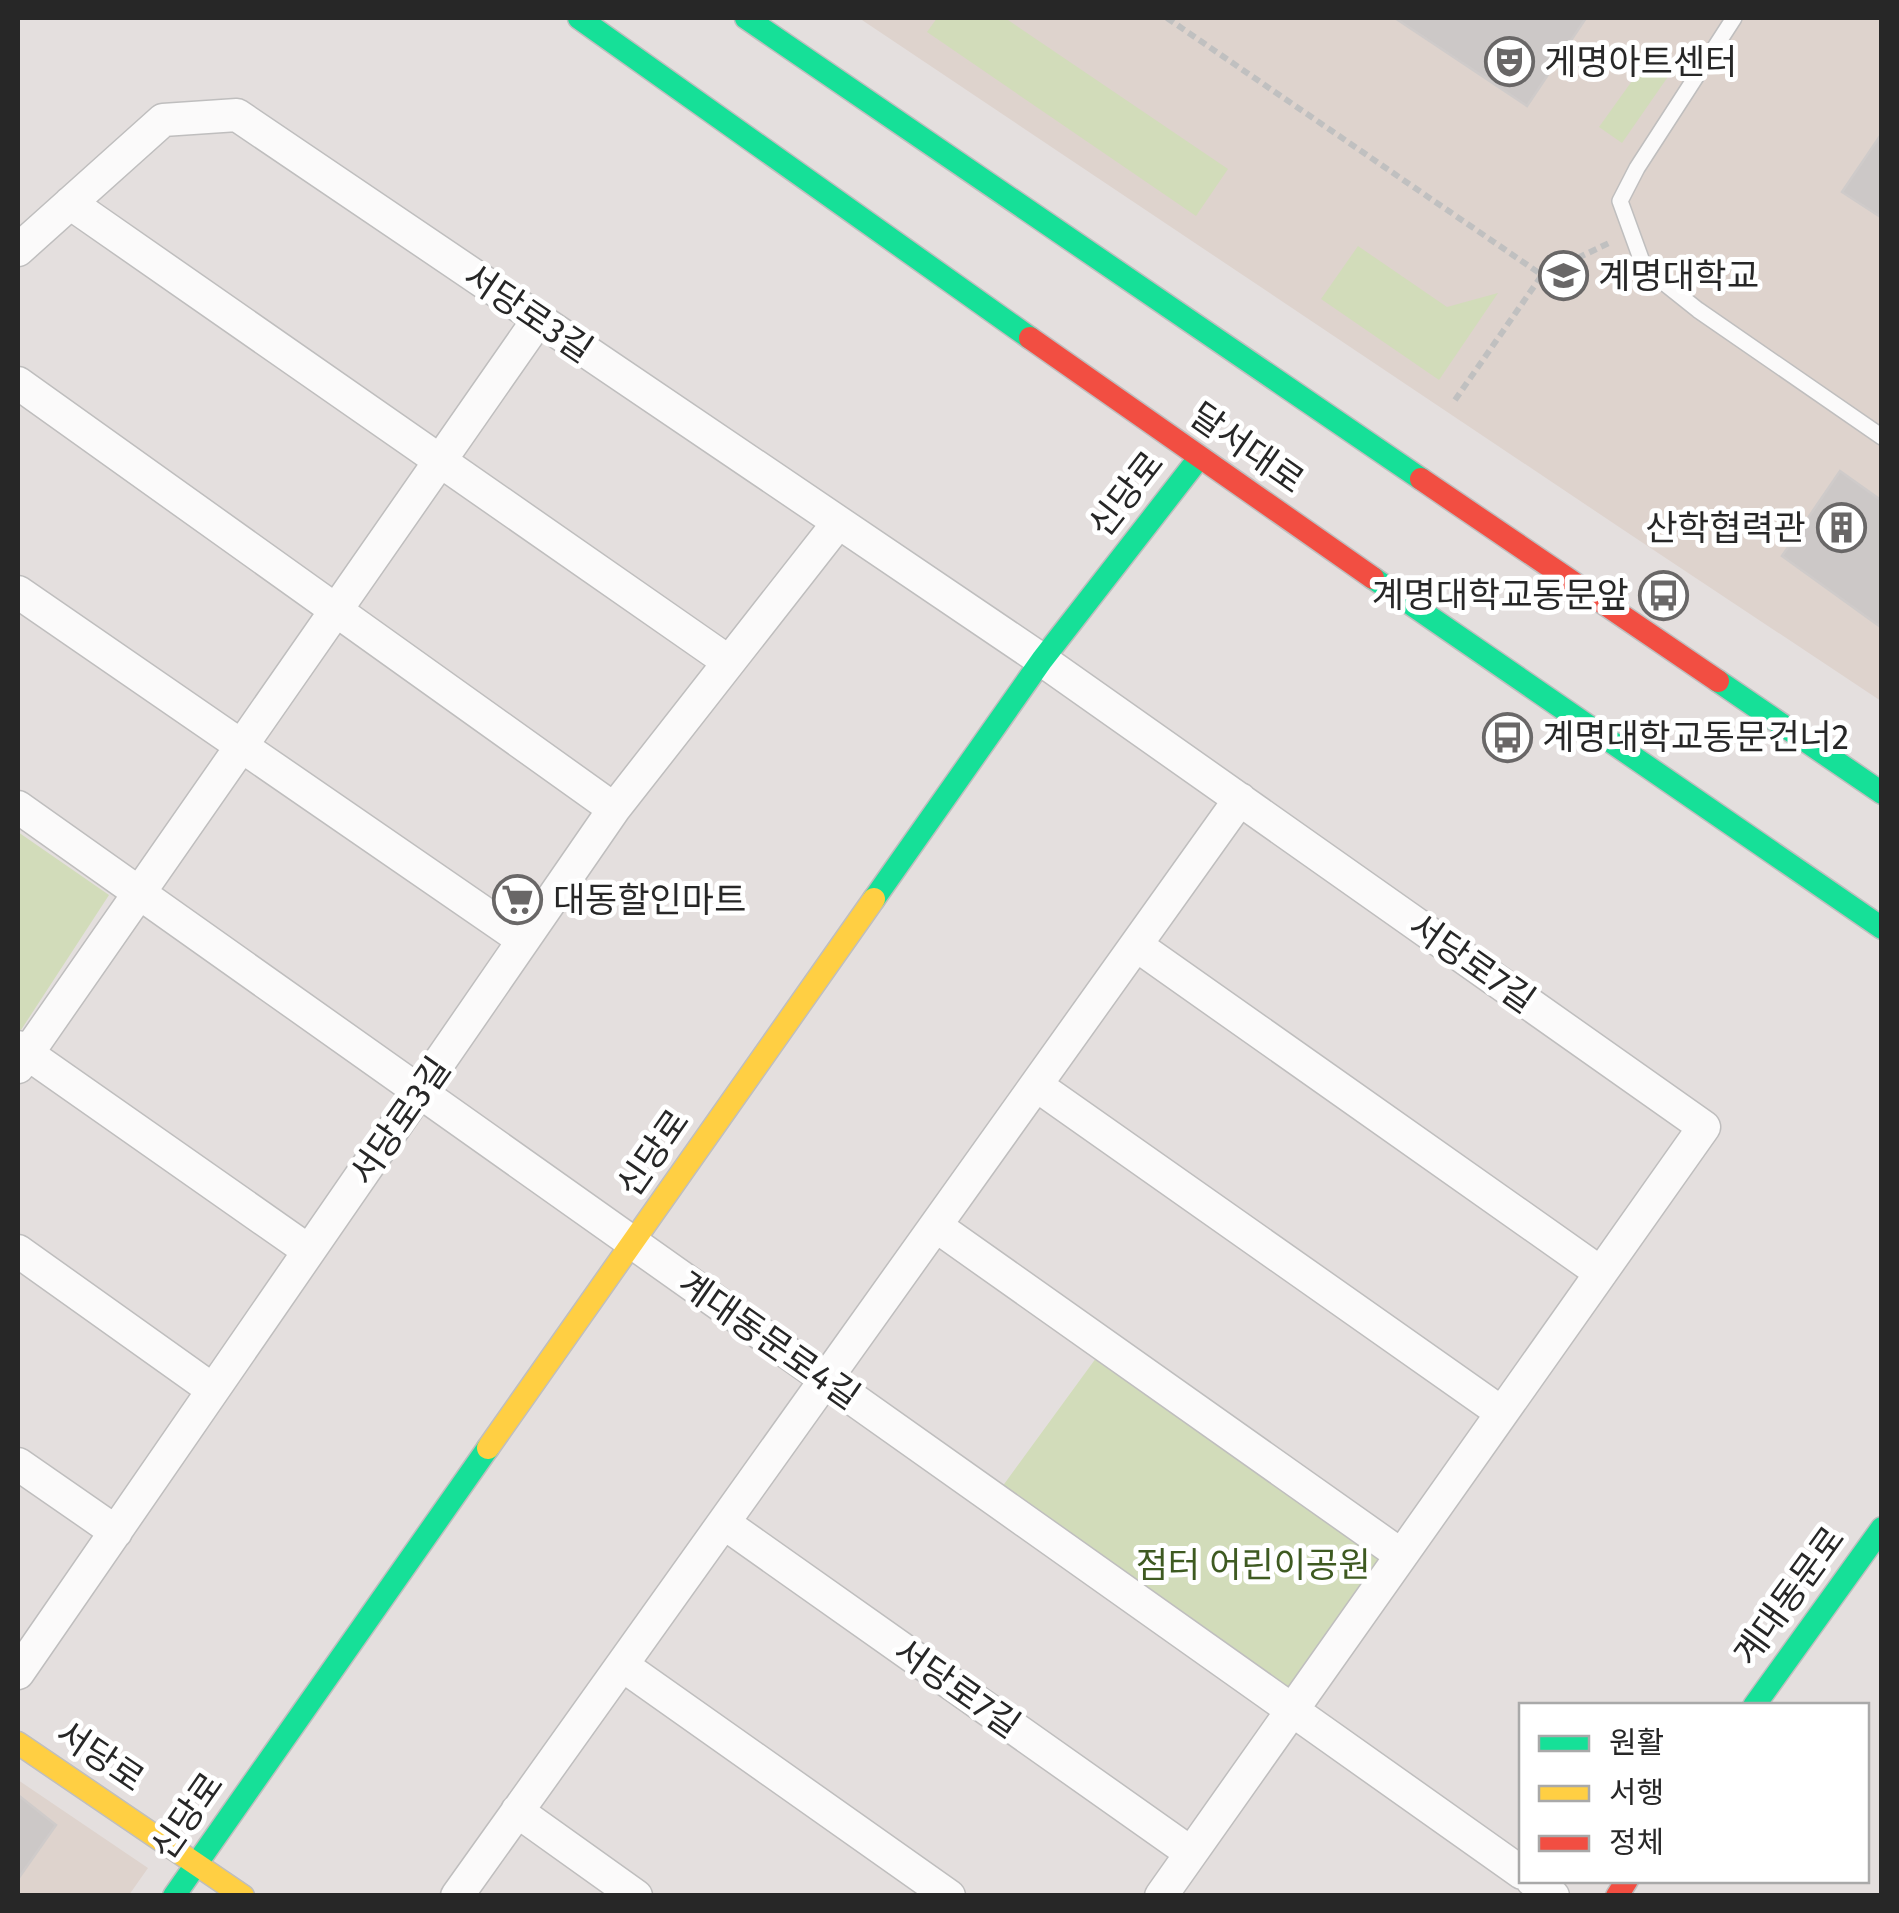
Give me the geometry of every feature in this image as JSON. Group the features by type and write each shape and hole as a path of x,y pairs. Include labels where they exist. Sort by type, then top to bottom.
{"main road":[{"name":"달서대로","path":"579,18 1199,458 1882,928"},
{"name":"달서대로","path":"746,18 1882,794"},
{"name":"신당로","path":"174,1896 1042,660 1199,458"},
{"name":"계대동문로","path":"1756,1703 1882,1528"},
{"name":"서당로","path":"18,1742 243,1896"}],"street":[{"name":"서당로3길","path":"18,250 163,120 237,115 838,523 614,808 18,1673"},
{"path":"70,203 728,662"},
{"path":"310,1251 21,1056 139,894 538,320"},
{"path":"18,382 614,808"},
{"path":"457,1896 1240,799 838,523"},
{"path":"18,592 524,940"},
{"name":"서당로7길","path":"1161,1896 1704,1127 1240,799"},
{"name":"계대동문로4길","path":"18,807 1519,1871"},
{"path":"1136,945 1601,1273"},
{"path":"1036,1085 1502,1414"},
{"path":"936,1226 1401,1556"},
{"path":"18,1250 214,1390"},
{"path":"18,1464 116,1532"},
{"name":"서당로7길","path":"724,1523 1191,1853"},
{"path":"622,1666 948,1896"},
{"path":"517,1812 636,1896"}],"lane":[{"path":"1734,18 1637,168 1620,201 1630,233 1644,267 1698,310 1882,437"}],"path":[{"path":"1167,18 1542,275"},
{"path":"1455,400 1542,275 1630,233"}],"shaded area":[{"name":"계명대학교","path":"859,18 1881,18 1881,701 1631,535"},
{"path":"18,1780 148,1868 129,1895 18,1895"}],"green space":[{"path":"937,18 1005,18 1228,169 1196,216 927,32"},
{"path":"1652,53 1674,68 1622,143 1599,127"},
{"path":"1358,246 1447,307 1498,293 1439,380 1321,299"},
{"path":"18,832 109,895 21,1030 18,1028"},
{"name":"점터 어린이공원","path":"1099,1354 1387,1557 1289,1695 1002,1487"}],"building":[{"name":"게명아트센터","path":"1395,18 1586,18 1527,106"},
{"path":"1882,133 1882,218 1842,192"},
{"name":"산학협력관","path":"1840,471 1882,501 1882,628 1782,556"},
{"path":"18,1795 56,1825 18,1879"}],"traffic: fast":[{"path":"579,18 1030,338"},
{"path":"746,18 1421,479"},
{"path":"874,899 1042,660 1199,458"},
{"path":"1373,578 1882,928"},
{"path":"1718,681 1882,793"},
{"path":"174,1896 488,1448"},
{"path":"1756,1703 1882,1528"}],"traffic: slow":[{"path":"488,1448 874,899"},
{"path":"18,1743 243,1896"}],"traffic: jam":[{"path":"1030,338 1373,578"},
{"path":"1421,479 1718,681"},
{"path":"1617,1896 1625,1883"}],"place":[{"name":"게명아트센터","path":"1509,62"},
{"name":"계명대학교","path":"1563,276"},
{"name":"산학협력관","path":"1841,528"},
{"name":"계명대학교동문앞","path":"1664,595"},
{"name":"계명대학교동문건너2","path":"1507,737"},
{"name":"대동할인마트","path":"518,900"}]}
